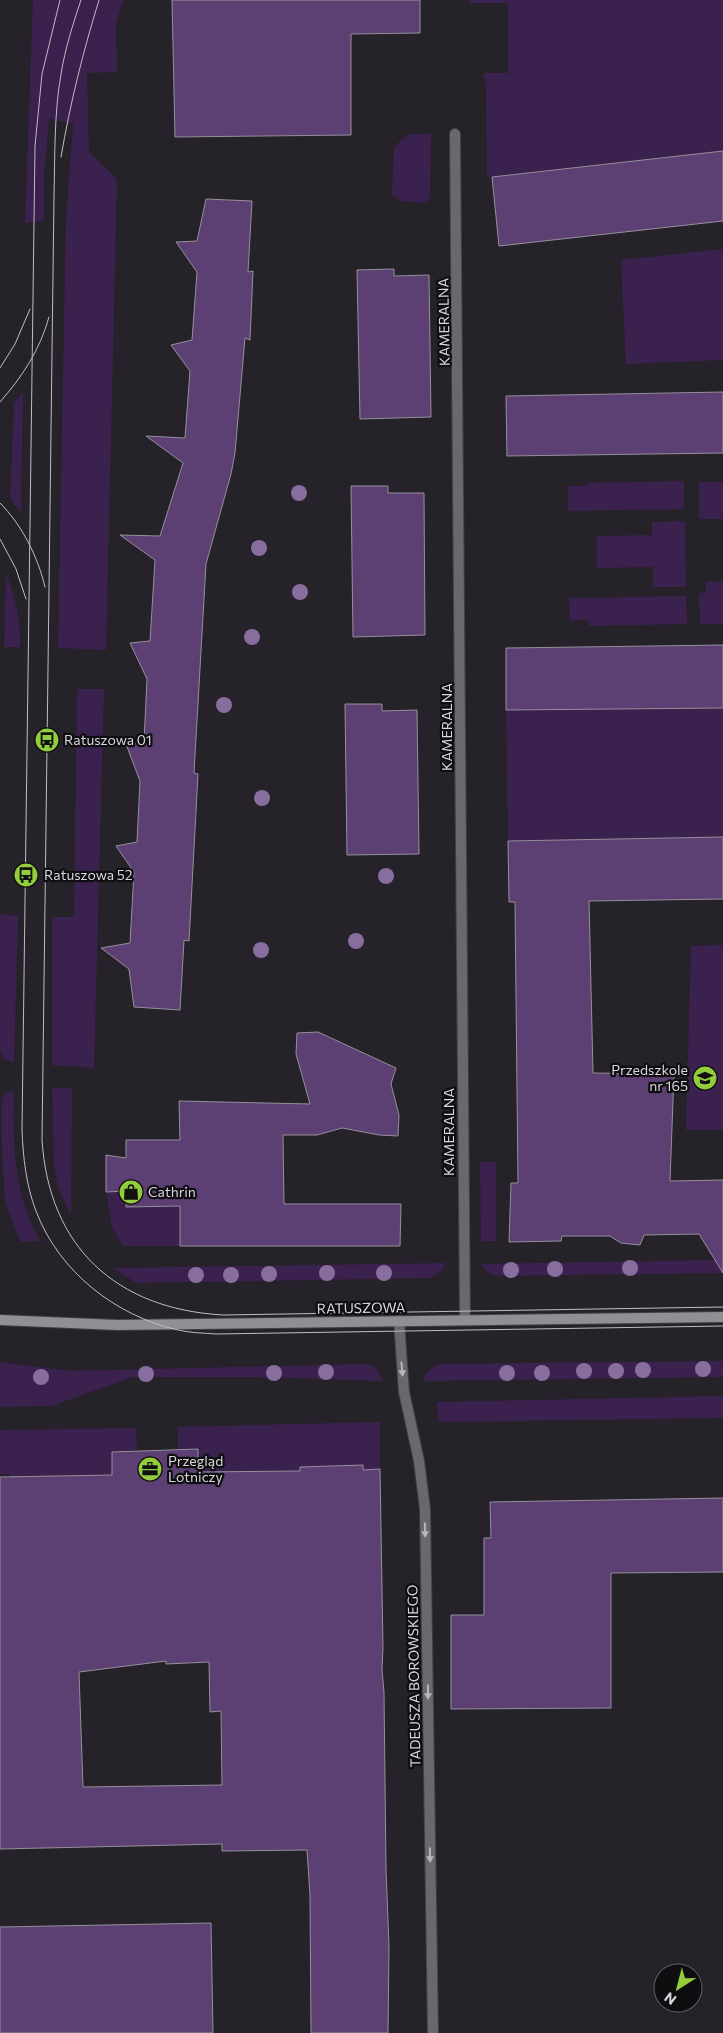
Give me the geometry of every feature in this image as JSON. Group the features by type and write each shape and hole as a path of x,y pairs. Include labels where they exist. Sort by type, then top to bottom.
{"street":[{"name":"KAMERALNA","path":"455,134 465,1320"},
{"name":"RATUSZOWA","path":"0,1320 117,1325 723,1317"},
{"name":"TADEUSZA BOROWSKIEGO","path":"399,1321 404,1392 419,1461 425,1509 433,2033"}],"shaded area":[{"path":"33,0 123,0 116,24 117,72 87,73 89,152 117,179 106,650 58,648 66,219 73,124 49,118 44,178 44,221 25,223"},
{"path":"469,0 723,0 723,151 487,177 486,85 483,73 508,73 508,3 470,3"},
{"path":"410,134 431,134 430,197 425,203 401,201 392,195 394,148 402,139"},
{"path":"723,249 723,360 626,364 621,260"},
{"path":"23,392 21,513 10,498 14,403"},
{"path":"684,481 684,509 568,511 568,486 587,486 588,483"},
{"path":"699,482 723,482 723,519 699,519"},
{"path":"685,521 686,587 653,587 653,567 597,568 597,536 652,535 652,522"},
{"path":"6,574 17,610 20,628 20,647 4,647"},
{"path":"723,581 723,624 700,624 699,593 706,593 706,582"},
{"path":"686,596 687,624 589,626 588,620 570,621 569,598"},
{"path":"77,689 104,689 94,1068 52,1065 52,917 74,917"},
{"path":"723,708 723,837 508,841 506,710"},
{"path":"0,914 18,916 14,1063 3,1058 0,1050"},
{"name":"Przedszkole nr 165","path":"723,945 723,1130 686,1130 691,946"},
{"path":"52,1088 72,1088 71,1216 58,1187 54,1166"},
{"path":"14,1090 16,1167 24,1205 40,1241 21,1242 6,1203 1,1105 2,1098"},
{"path":"480,1162 496,1162 496,1241 481,1241"},
{"path":"106,1191 127,1191 127,1207 180,1206 180,1246 123,1246 112,1227"},
{"path":"723,1260 723,1273 497,1276 488,1273 481,1264"},
{"path":"446,1263 441,1271 431,1278 136,1283 113,1268"},
{"path":"723,1361 723,1377 423,1381 430,1370 443,1364"},
{"path":"0,1362 69,1371 367,1364 375,1367 383,1381 256,1377 132,1377 52,1406 0,1407"},
{"path":"723,1396 723,1418 439,1422 437,1402"},
{"path":"380,1422 380,1469 363,1470 363,1465 300,1467 300,1471 198,1472 198,1449 178,1449 178,1427"},
{"path":"136,1428 137,1450 112,1452 112,1475 10,1477 10,1474 0,1474 0,1430"}],"building":[{"path":"172,0 420,0 420,33 351,34 351,135 175,137"},
{"path":"723,151 723,221 499,246 492,177"},
{"path":"206,199 252,201 248,272 253,271 250,340 245,338 235,453 206,564 194,773 198,774 189,941 184,940 180,1010 134,1007 129,969 101,948 130,943 134,872 116,846 137,842 140,781 126,744 144,742 147,679 130,643 150,641 155,560 120,535 160,536 183,463 146,436 185,438 190,371 171,345 192,340 197,272 176,242 197,241"},
{"path":"394,269 394,276 429,275 431,417 360,419 357,270"},
{"path":"723,392 723,453 507,456 506,396"},
{"path":"351,486 388,486 388,493 424,493 425,635 353,637"},
{"path":"723,645 723,708 506,710 506,648"},
{"path":"345,704 382,704 382,711 417,710 419,854 347,855"},
{"path":"723,837 723,899 589,901 593,1073 674,1074 670,1181 723,1180 723,1273 699,1234 644,1235 640,1245 621,1243 610,1236 562,1236 561,1241 509,1242 511,1183 518,1183 515,902 509,902 508,841"},
{"path":"318,1032 396,1068 391,1084 399,1115 398,1136 379,1135 342,1128 317,1135 283,1135 284,1204 401,1204 400,1246 180,1246 180,1206 126,1207 127,1191 106,1192 106,1155 126,1158 126,1140 180,1140 179,1101 310,1104 296,1054 297,1033"},
{"path":"198,1449 198,1472 300,1471 300,1467 363,1465 363,1470 380,1469 382,1670 389,1946 388,2033 311,2033 310,1895 307,1850 222,1851 222,1844 0,1849 0,1477 112,1475 112,1452","holes":["166,1661 166,1664 209,1662 210,1712 221,1711 222,1785 83,1787 79,1672"]},
{"path":"723,1498 723,1572 611,1573 611,1708 451,1709 451,1615 484,1615 484,1538 491,1538 490,1502"},
{"path":"211,1923 213,2033 0,2033 0,1927"}],"tram line":[{"path":"60,0 42,74 35,146 22,1129 27,1181 36,1211 46,1233 59,1253 75,1272 92,1288 112,1302 133,1314 155,1323 188,1332 216,1334 723,1326"},
{"path":"81,0 72,27 61,74 57,104 55,150 42,1140 47,1178 58,1212 74,1241 95,1265 121,1285 151,1300 185,1310 223,1315 723,1307"},
{"path":"61,157 77,78 99,0"},
{"path":"0,368 15,344 30,309"},
{"path":"0,402 16,383 35,352 49,317"},
{"path":"0,503 15,521 28,542 38,564 45,587"},
{"path":"0,539 16,569 26,599"}],"place":[{"name":"Ratuszowa 01","path":"47,740"},
{"name":"Ratuszowa 52","path":"26,875"},
{"name":"Przedszkole nr 165","path":"705,1078"},
{"name":"Cathrin","path":"131,1192"},
{"name":"Przegląd Lotniczy","path":"150,1469"}]}
